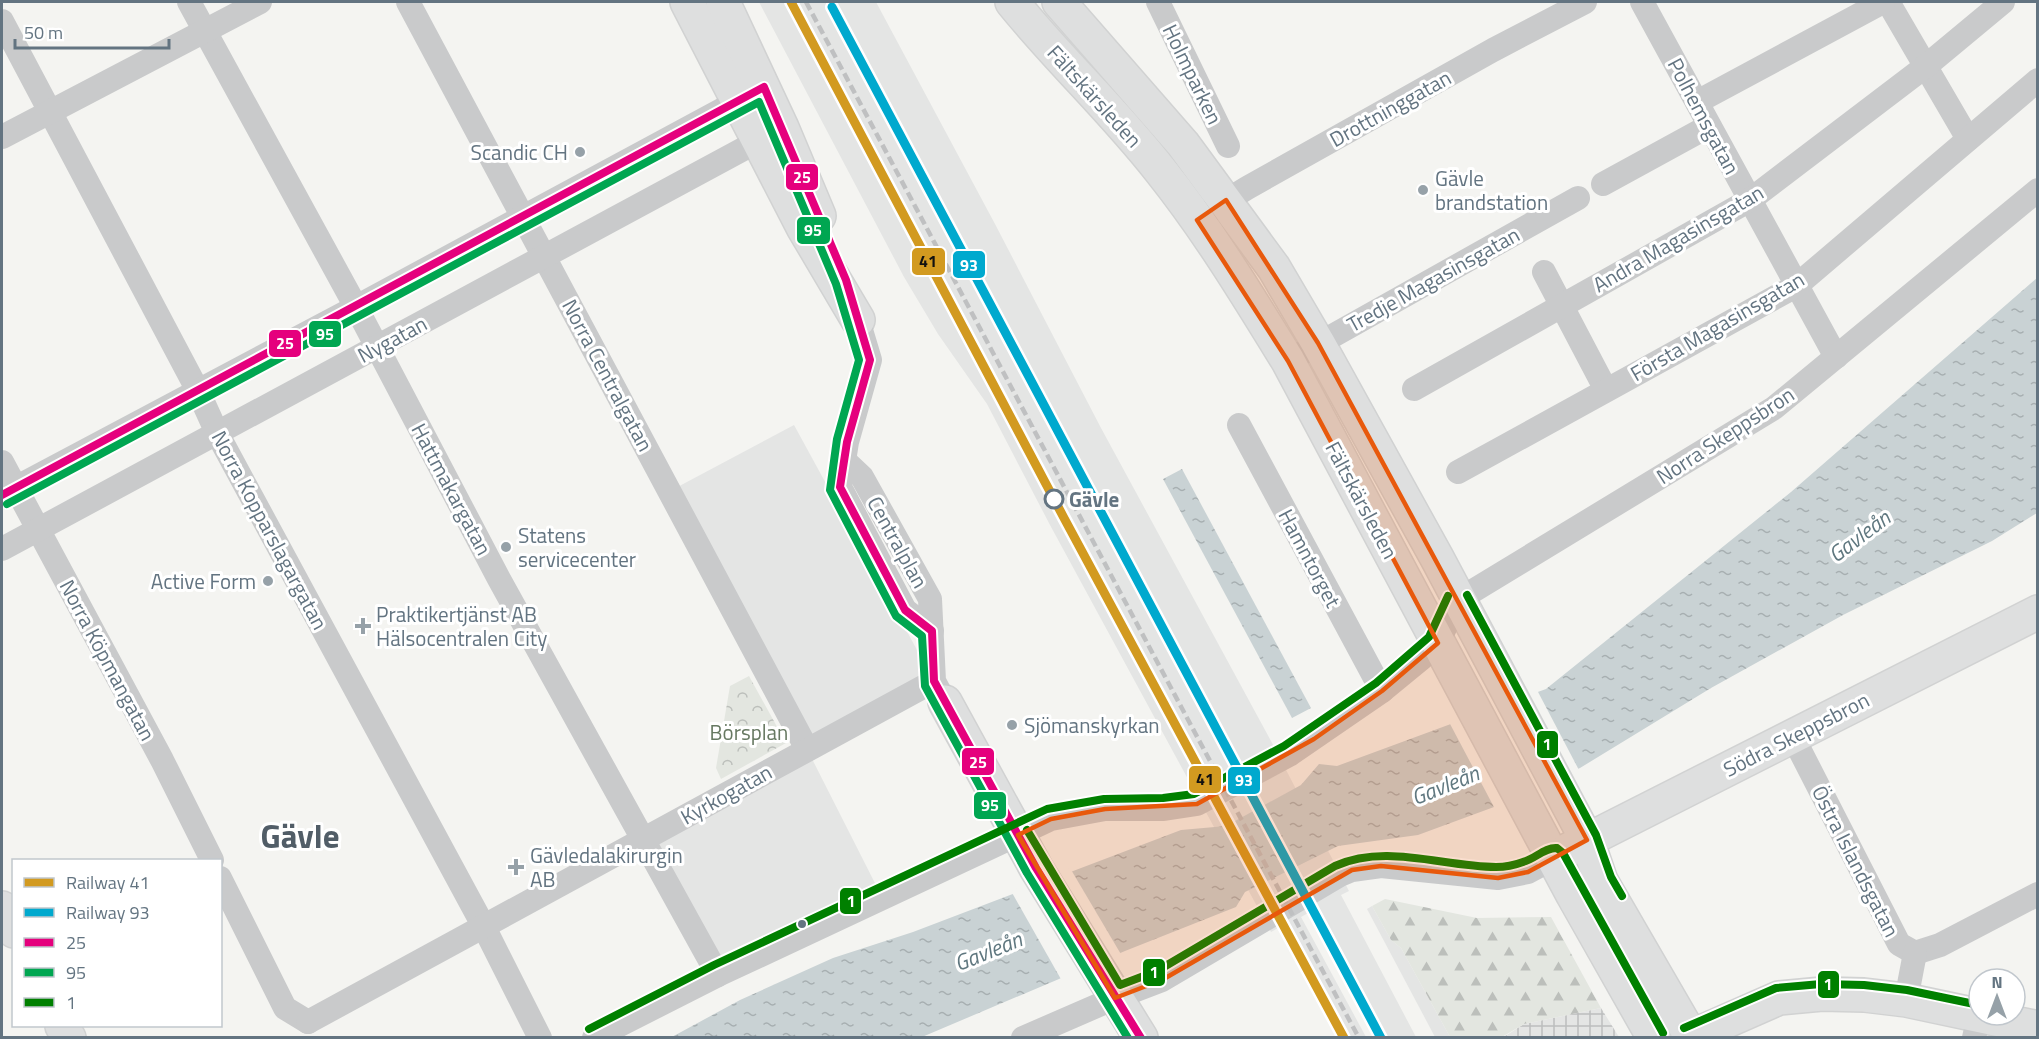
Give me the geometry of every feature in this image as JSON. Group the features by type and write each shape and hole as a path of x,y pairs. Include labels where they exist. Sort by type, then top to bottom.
{"main road":[{"path":"687,2 751,94"},
{"path":"723,2 751,94 770,135 803,227 858,320"},
{"name":"Fältskärsleden","path":"1012,2 1042,38 1116,116 1160,170 1242,287 1288,361 1573,895 1654,1038"},
{"name":"Fältskärsleden","path":"1059,2 1154,109 1226,200 1275,268 1437,558 1587,840 1601,881 1690,1037"},
{"name":"Södra Skeppsbron","path":"1554,858 2037,612"},
{"path":"934,690 1042,877 1141,1038"},
{"path":"2,908 12,927"},
{"path":"1690,1037 1779,998 1822,994 1864,995 1906,1000 1967,1024"},
{"path":"1976,1027 2037,1028"}],"street":[{"name":"Hattmakargatan","path":"189,2 356,307 499,579 718,975"},
{"path":"2,137 260,2"},
{"name":"Norra Centralgatan","path":"408,2 807,749"},
{"name":"Holmparken","path":"1158,2 1228,146"},
{"name":"Drottninggatan","path":"1197,220 1226,200 1493,50 1585,2"},
{"name":"Polhemsgatan","path":"1642,2 1836,357"},
{"path":"1696,102 1883,2"},
{"path":"1888,2 1968,139"},
{"name":"Andra Magasinsgatan","path":"1414,389 1750,200 1926,66 2003,2"},
{"name":"Norra Kopparslagargatan","path":"2,21 198,392 217,433 484,927 540,1038"},
{"name":"Första Magasinsgatan","path":"1458,472 1796,286 2037,80"},
{"path":"8,491 198,392 751,94"},
{"path":"1603,184 1709,126"},
{"name":"Nygatan","path":"2,549 770,135"},
{"name":"Norra Skeppsbron","path":"1458,600 1774,408 2037,190"},
{"name":"Tredje Magasinsgatan","path":"1288,361 1578,198"},
{"path":"1544,272 1606,390"},
{"name":"Centralplan","path":"858,320 870,360 847,442 840,487 905,610 932,631 934,690"},
{"name":"Hamntorget","path":"1239,425 1382,692"},
{"name":"Norra Köpmangatan","path":"2,462 8,491 38,529 162,760 211,859"},
{"path":"594,1038 718,975 1051,819 1106,809 1164,809 1197,804 1289,755 1382,692 1438,642 1458,600"},
{"name":"Kyrkogatan","path":"309,1030 484,927 807,749 934,690"},
{"name":"Östra Islandsgatan","path":"1793,737 1899,944 1916,952 1940,945 2037,894"},
{"path":"1023,1038 1162,980 1352,870 1381,866 1498,878 1528,872 1554,858"},
{"path":"222,882 285,1008 309,1030"},
{"path":"1906,1000 1916,952"}],"highlighted area":[{"path":"1226,200 1318,343 1587,840 1528,872 1498,878 1381,866 1352,870 1162,980 1115,998 1018,835 1051,819 1105,809 1197,804 1314,739 1382,691 1438,643 1288,361 1197,220"}],"shaded area":[{"path":"759,2 876,2 1101,428 1271,741 1349,891 1341,895 1416,1037 1386,1037 1317,908 1301,917 1366,1037 1337,1037 1278,928 1271,932 1050,525 987,404 938,334 904,277"},
{"path":"794,425 934,681 807,749 670,491"},
{"path":"807,749 882,897 718,975 644,840"},
{"path":"1372,906 1391,940 1401,948 1450,1037 1435,1037 1367,909"},
{"path":"1601,1008 1619,1037 1502,1038 1524,1024"}],"green space":[{"name":"Börsplan","path":"749,676 786,743 721,779 716,768 730,686"},
{"path":"1385,899 1477,918 1551,917 1601,1008 1524,1024 1502,1037 1450,1037 1401,948 1391,940 1372,906"}],"water":[{"name":"Gavleån","path":"2037,278 2037,513 1992,541 1843,615 1711,688 1580,768 1494,807 1418,835 1338,846 1245,892 1236,907 1125,951 922,1037 670,1038 740,1000 833,958 913,932 1181,830 1226,826 1301,785 1319,764 1337,766 1546,689 1791,492"},
{"path":"1182,469 1311,708 1292,718 1163,479"}],"pier":[{"path":"1537,690 1580,772 1495,809 1449,722"},
{"path":"1070,868 1122,956 1062,981 1011,891"}],"railway":[{"path":"806,2 1359,1038"}],"rail line":[{"name":"41","path":"791,2 1064,518 1344,1038"},
{"name":"93","path":"832,7 1381,1038"}],"transit line":[{"name":"25","path":"2,495 764,87 846,280 870,360 847,442 840,487 905,610 932,631 934,681 1036,868 1141,1038"},
{"name":"95","path":"7,504 759,102 836,284 859,360 837,439 830,490 896,616 922,636 925,686 1027,873 1128,1038"},
{"name":"1","path":"1467,595 1596,835 1611,877 1622,896"},
{"name":"1","path":"589,1029 714,965 1047,809 1104,799 1163,798 1194,794 1284,746 1376,683 1429,637 1448,596"},
{"name":"1","path":"1027,830 1120,985 1157,971 1335,866 1354,859 1394,856 1499,867 1520,863 1548,849 1557,848 1563,853 1663,1033"},
{"name":"1","path":"1684,1028 1776,988 1821,984 1864,985 1907,990 1967,1002"}],"place":[{"name":"Scandic CH","path":"580,152"},
{"name":"Gävle brandstation","path":"1423,190"},
{"name":"Gävle","path":"1054,499"},
{"name":"Statens servicecenter","path":"506,547"},
{"name":"Active Form","path":"268,581"},
{"name":"Praktikertjänst AB Hälsocentralen City","path":"363,626"},
{"name":"Sjömanskyrkan","path":"1012,725"},
{"name":"Gävledalakirurgin AB","path":"516,867"}],"district":[{"name":"Gävle","path":"300,836"}]}
